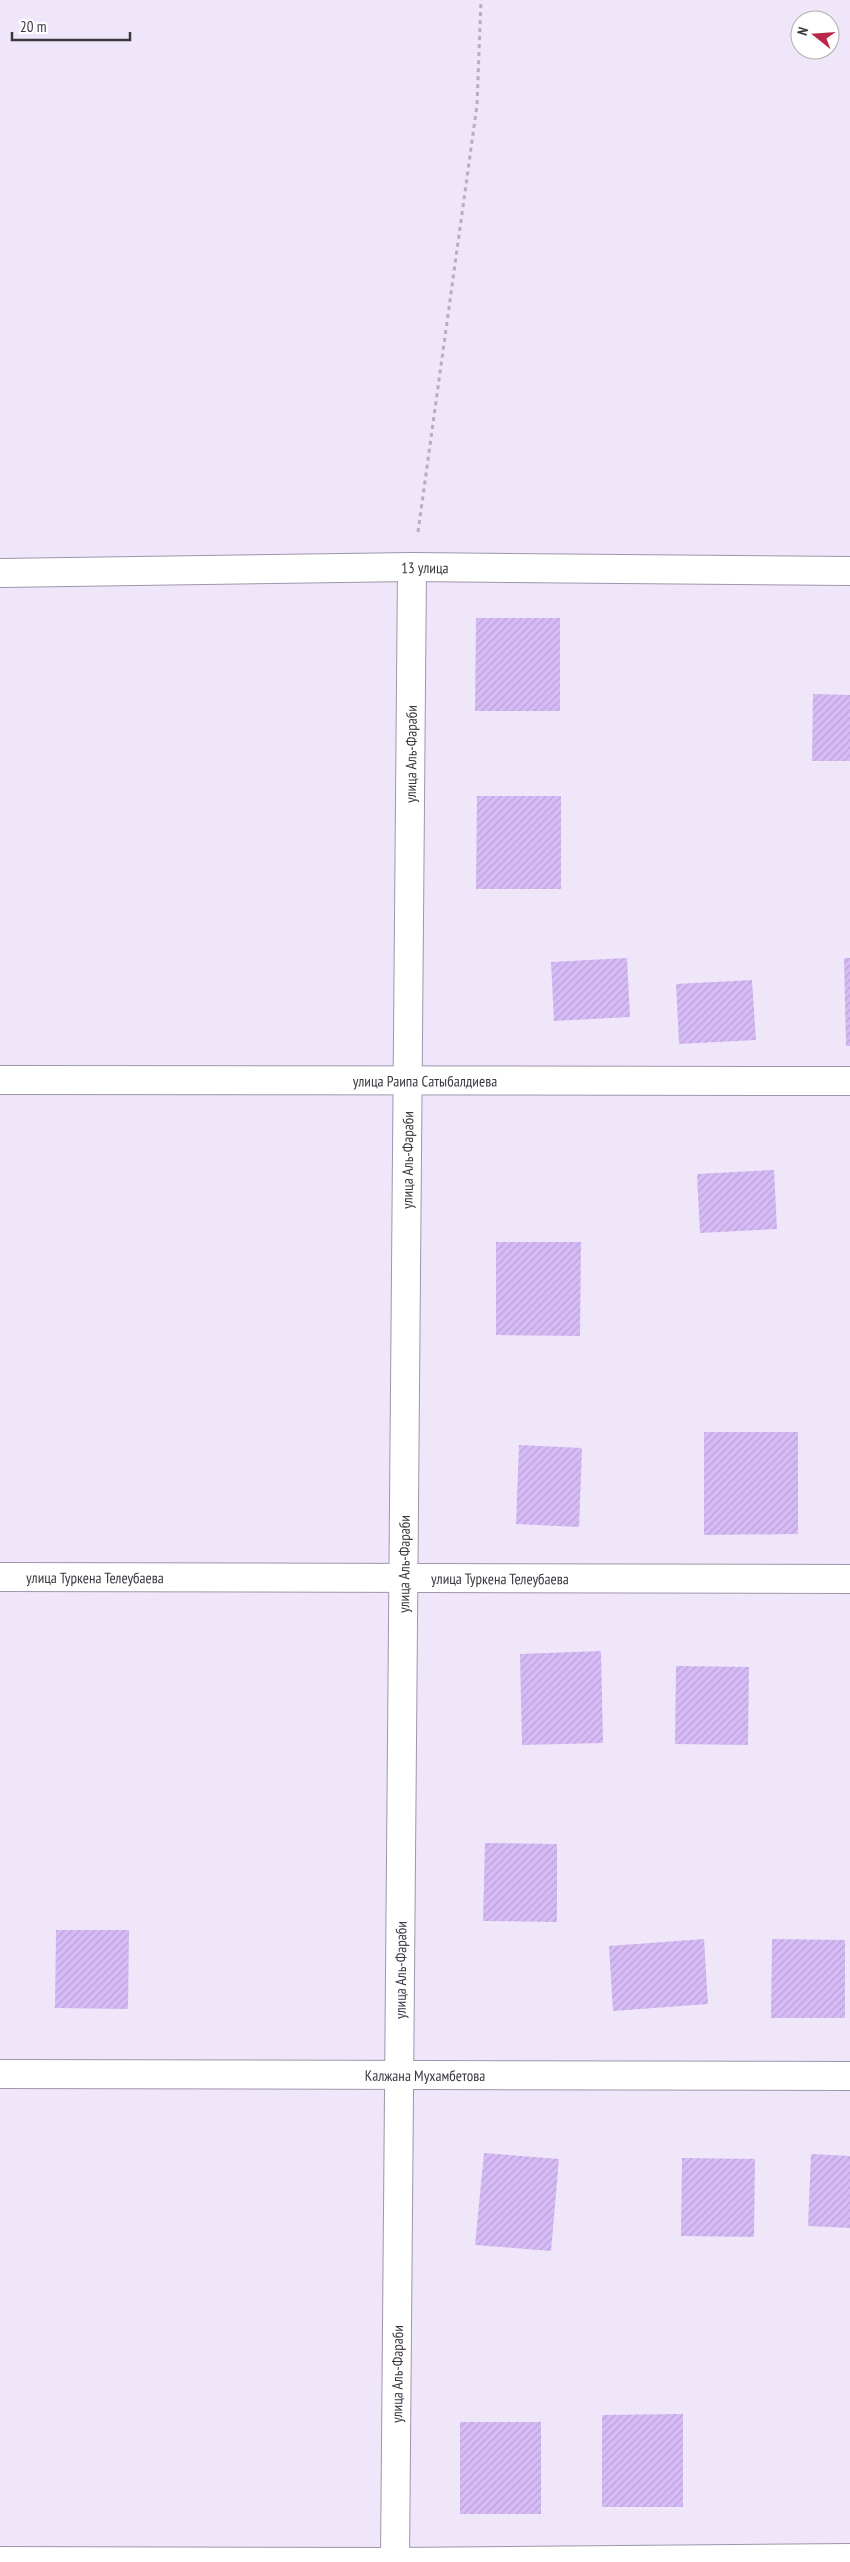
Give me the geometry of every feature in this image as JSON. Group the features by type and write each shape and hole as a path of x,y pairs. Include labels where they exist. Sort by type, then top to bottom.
{"street":[{"name":"13 улица","path":"0,573 412,567 850,571"},
{"name":"улица Аль-Фараби","path":"394,2562 412,567"},
{"name":"улица Раипа Сатыбалдиева","path":"0,1080 408,1082 850,1081"},
{"name":"улица Туркена Телеубаева","path":"0,1577 404,1579 850,1578"},
{"name":"Калжана Мухамбетова","path":"0,2074 850,2076"},
{"path":"0,2561 394,2562 850,2558"}],"path":[{"path":"412,567 477,105 481,0"}],"building":[{"path":"476,618 560,618 560,711 475,711"},
{"path":"813,694 850,695 850,761 812,761"},
{"path":"477,796 561,796 561,889 476,889"},
{"path":"627,958 630,1017 554,1021 551,962"},
{"path":"844,958 850,958 850,1046 846,1046"},
{"path":"752,980 756,1040 679,1044 676,984"},
{"path":"774,1170 777,1229 700,1233 697,1174"},
{"path":"496,1242 581,1242 580,1336 496,1335"},
{"path":"704,1432 798,1432 798,1534 704,1535"},
{"path":"519,1445 582,1448 579,1527 516,1524"},
{"path":"601,1651 603,1743 522,1745 520,1654"},
{"path":"676,1666 749,1667 748,1745 675,1744"},
{"path":"485,1843 557,1844 557,1922 483,1921"},
{"path":"56,1930 129,1930 128,2009 55,2008"},
{"path":"704,1939 708,2004 613,2011 609,1946"},
{"path":"772,1939 845,1940 845,2018 771,2018"},
{"path":"484,2153 559,2159 551,2251 475,2245"},
{"path":"811,2154 850,2156 850,2228 808,2226"},
{"path":"682,2158 755,2159 754,2237 681,2236"},
{"path":"683,2414 683,2507 602,2507 602,2415"},
{"path":"460,2422 541,2422 541,2514 460,2514"}]}
